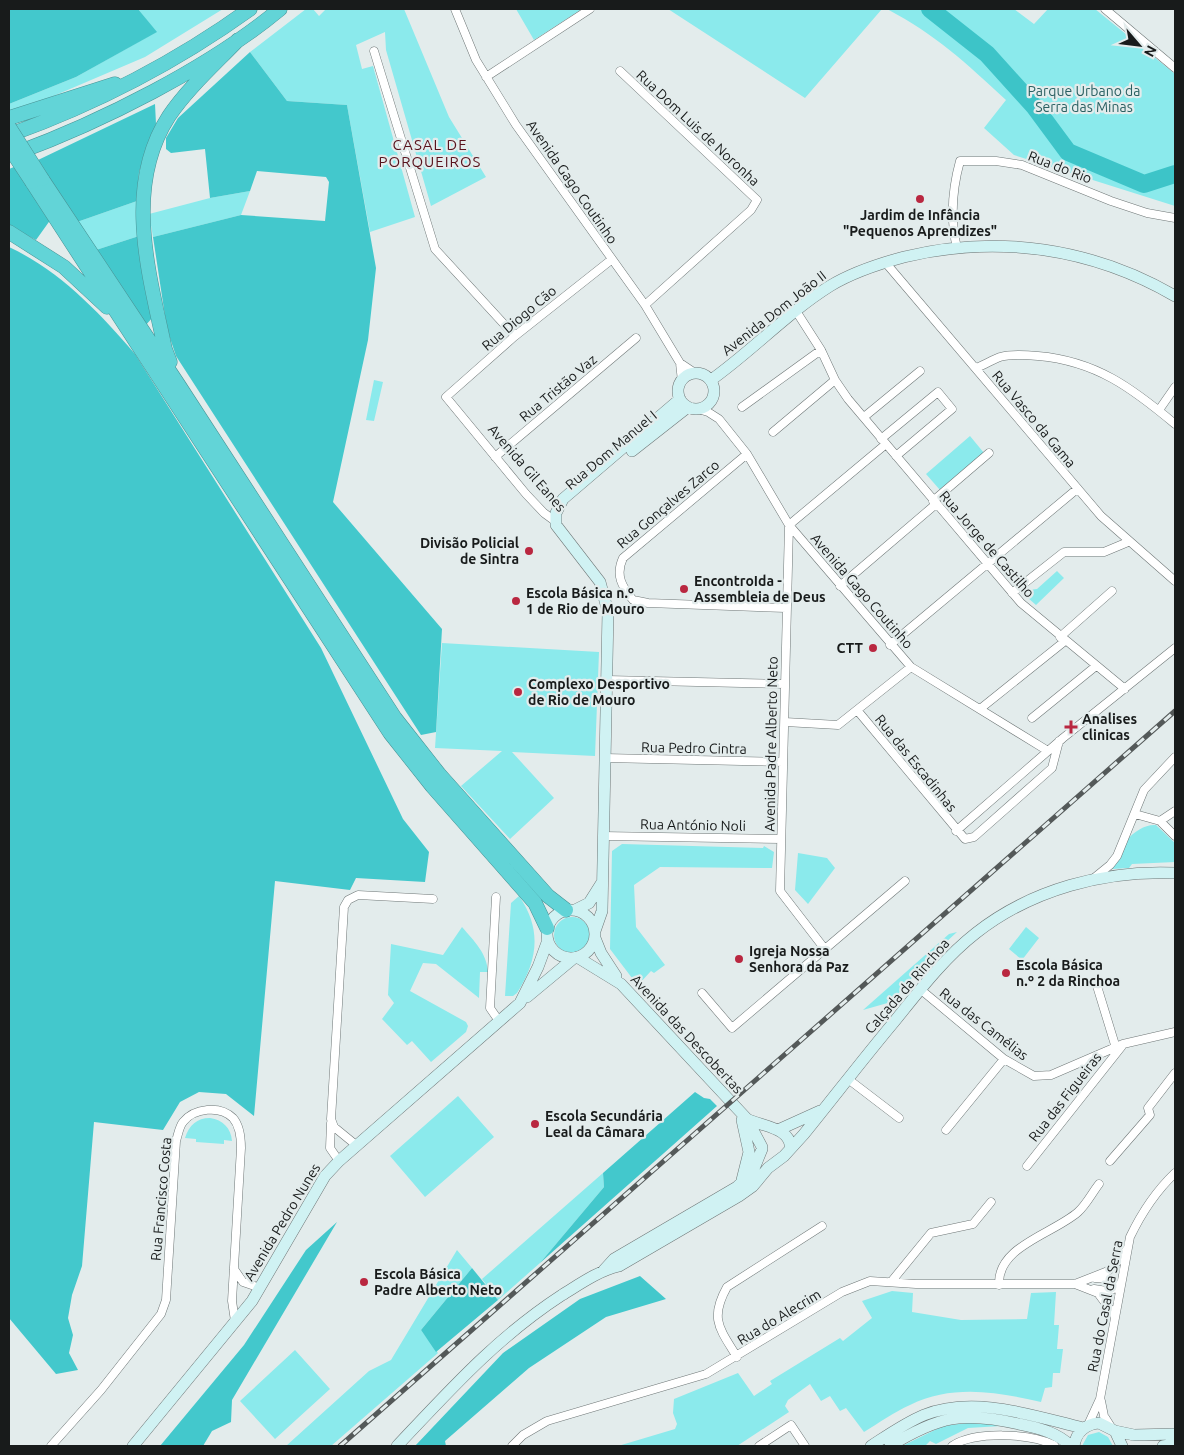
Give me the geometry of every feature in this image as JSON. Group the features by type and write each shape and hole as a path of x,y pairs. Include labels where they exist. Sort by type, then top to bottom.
{"highway":[{"path":"9,135 101,99 195,47 250,9"},
{"path":"9,156 42,144 152,91 238,40 280,9"},
{"path":"178,384 165,349 150,276 142,202 145,175 153,149 169,116 238,40"},
{"path":"9,118 144,76"},
{"path":"9,127 37,181 126,324 390,733 432,786 535,902 548,934"},
{"path":"9,147 37,181 178,384 395,718 439,774 548,896 571,910"},
{"path":"9,232 64,267 126,324"}],"street":[{"name":"Avenida Gago Coutinho","path":"456,9 476,60 486,77 516,125 645,305 680,363 682,381"},
{"path":"486,77 590,9"},
{"path":"1105,9 1175,68"},
{"path":"374,51 435,249 515,336"},
{"name":"Rua Dom Luis de Noronha","path":"620,71 757,200 750,210 645,305"},
{"name":"Rua do Rio","path":"957,248 952,230 952,202 960,161 996,161 1022,165 1111,201 1147,213 1175,218"},
{"name":"Avenida Dom João II","path":"711,380 829,286 855,272 926,252 957,248 1015,246 1053,250 1097,260 1128,272 1175,296"},
{"name":"Rua Diogo Cão","path":"446,398 515,336 611,260"},
{"name":"Rua Vasco da Gama","path":"885,262 1100,516 1175,581"},
{"name":"Rua Jorge de Castilho","path":"796,311 821,350 835,380 1012,594 1062,639 1125,689"},
{"name":"Rua Tristão Vaz","path":"495,457 636,338"},
{"path":"742,407 821,350"},
{"path":"976,368 1001,357 1029,355 1066,360 1101,371 1129,387 1175,424"},
{"name":"Avenida Gago Coutinho","path":"680,363 695,373"},
{"path":"864,417 920,371"},
{"path":"695,373 711,380 714,390 711,401 704,408 688,405 679,387 682,381 695,373"},
{"path":"773,432 835,380"},
{"path":"1158,410 1175,387"},
{"path":"790,525 938,392 952,409 896,456"},
{"name":"Avenida Gil Eanes","path":"446,398 544,513 555,521 558,528 593,571 604,591 608,622 601,883 602,911 595,934"},
{"name":"Avenida Gago Coutinho","path":"688,405 708,412 720,419 747,454 790,525 890,645 911,667 1048,751"},
{"name":"Rua Dom Manuel I","path":"555,521 562,510 688,405"},
{"path":"840,586 989,453"},
{"name":"Rua Gonçalves Zarco","path":"747,454 623,558 619,566 620,581 633,600 648,603 786,608"},
{"path":"890,645 1077,489"},
{"name":"Avenida Padre Alberto Neto","path":"790,525 786,608 780,891 824,948"},
{"path":"1012,594 1064,552 1104,552 1128,542"},
{"path":"980,709 1062,639 1112,591"},
{"path":"1059,741 1052,768 974,837 965,839 956,831 1059,741 1175,648"},
{"path":"1032,718 1096,666"},
{"path":"785,722 838,724 911,667"},
{"path":"607,680 784,684"},
{"name":"Rua das Escadinhas","path":"857,710 956,831"},
{"name":"Rua Pedro Cintra","path":"605,758 783,762"},
{"path":"1092,880 1110,865 1116,856 1144,790 1175,758"},
{"path":"1160,821 1175,811"},
{"path":"1135,814 1160,821 1175,836"},
{"name":"Rua António Noli","path":"603,836 781,840"},
{"name":"Calçada da Rinchoa","path":"790,1149 920,989 961,946 1004,913 1045,894 1092,880 1131,873 1175,873"},
{"path":"702,992 732,1028 905,881"},
{"path":"576,958 558,955 552,950 548,934 554,916 593,899 601,883"},
{"path":"339,1161 330,1148 340,952 345,903 350,897 358,895 433,899"},
{"path":"496,897 490,1008 499,1021"},
{"path":"571,910 589,918 607,964 621,984"},
{"name":"Avenida Pedro Nunes","path":"132,1446 236,1321 260,1288 321,1183 339,1161 520,1003 535,974 548,934"},
{"path":"520,1003 552,974 589,951 595,934"},
{"name":"Avenida das Descobertas","path":"576,958 621,984 743,1115 762,1148"},
{"path":"1097,986 1120,1046"},
{"name":"Rua das Camélias","path":"920,989 1004,1059 1029,1074 1044,1076 1120,1046 1175,1032"},
{"name":"Rua das Figueiras","path":"1027,1166 1120,1046"},
{"path":"946,1130 1004,1059"},
{"path":"1110,1161 1150,1115 1148,1108 1175,1073"},
{"path":"848,1079 899,1118"},
{"name":"Calçada da Rinchoa","path":"777,1130 823,1109"},
{"name":"Rua Francisco Costa","path":"51,1446 101,1390 161,1314 166,1300 176,1141 182,1123 192,1114 206,1110 220,1111 233,1118 240,1131 241,1148 232,1300 236,1321"},
{"path":"741,1184 747,1169 749,1152 743,1115"},
{"name":"Avenida das Descobertas","path":"743,1115 777,1130"},
{"path":"331,1119 334,1127 356,1145"},
{"path":"397,1446 494,1346 538,1311 604,1270 614,1259 741,1184 753,1171 765,1136 777,1130 787,1136 790,1149 768,1168 753,1186 724,1206 619,1266 604,1270"},
{"path":"762,1148 771,1158 780,1158"},
{"name":"Rua do Casal da Serra","path":"1086,1427 1100,1399 1127,1249 1140,1216 1157,1189 1175,1173"},
{"path":"999,1285 1000,1272 1007,1257 1078,1212 1099,1184"},
{"path":"891,1282 931,1233 973,1224 991,1202"},
{"path":"737,1357 719,1329 716,1315 719,1303 727,1288 822,1226"},
{"name":"Rua do Alecrim","path":"1076,1284 1108,1271 1127,1249"},
{"path":"234,1269 243,1282 260,1288"},
{"path":"1093,1278 1108,1279 1120,1287"},
{"name":"Rua do Alecrim","path":"512,1446 523,1435 547,1421 706,1374 856,1286 877,1280 916,1284 1076,1284 1107,1292 1120,1287"},
{"path":"1092,1289 1115,1316"},
{"name":"Rua do Casal da Serra","path":"1100,1399 1102,1409 1113,1429"},
{"path":"871,1446 927,1414 965,1406 1000,1410 1086,1427 1100,1423 1134,1435 1175,1434"},
{"path":"890,1446 930,1424 964,1417 984,1417 1043,1429 1059,1436 1073,1446 1076,1438 1086,1427"},
{"path":"759,1446 792,1425 805,1446"},
{"path":"1113,1429 1122,1446"},
{"path":"952,1446 966,1439 1003,1436 1028,1438 1054,1445"},
{"path":"1163,1446 1175,1444"}],"green space":[{"path":"138,9 223,9 145,57 9,115 9,104 76,77 156,32"},
{"path":"306,9 313,9 319,16 326,9 404,9 449,117 486,177 431,206 386,50 385,32 356,45 362,69 373,66 415,217 370,232 347,105 287,101 250,52"},
{"path":"516,9 582,9 534,40"},
{"path":"668,9 882,9 805,98"},
{"name":"Parque Urbano da Serra das Minas","path":"887,9 1014,9 1034,24 1048,9 1095,9 1175,74 1175,206 1014,155 984,128 1006,100 950,50"},
{"path":"250,191 241,215 153,237 149,214 210,198"},
{"path":"137,201 139,236 96,250 77,222"},
{"path":"374,380 383,382 374,421 366,420"},
{"path":"970,436 984,453 940,490 926,474"},
{"path":"1057,571 1064,578 1036,605 1020,591 1037,589"},
{"name":"Complexo Desportivo de Rio de Mouro","path":"442,643 599,652 595,756 512,752 554,798 510,839 461,786 502,751 435,748"},
{"path":"1156,825 1175,843 1175,862 1132,864 1129,868 1112,869 1117,854 1127,839 1141,828"},
{"path":"622,844 763,848 764,846 774,852 772,868 660,867 634,885 636,927 665,965 654,973 651,971 639,984 632,978 610,949 612,851"},
{"path":"798,853 827,858 835,868 808,904 795,890"},
{"path":"519,896 531,920 534,932 533,957 524,981 517,993 513,996 505,996 511,903"},
{"path":"572,917 584,923 590,935 584,947 572,953 560,947 554,935 560,923"},
{"path":"462,927 479,948 487,965 488,972 480,972 479,998 436,964 423,963 410,991 466,1022 468,1026 466,1032 431,1062 412,1041 407,1045 382,1019 394,1003 388,995 391,944 443,955"},
{"path":"1026,927 1039,938 1022,960 1009,949"},
{"path":"957,932 931,956 891,1002 863,1010 949,934"},
{"path":"458,1096 494,1137 425,1197 390,1156"},
{"path":"210,1118 226,1125 232,1141 224,1140 224,1144 196,1142 196,1139 185,1138 194,1123 201,1119"},
{"path":"603,1173 604,1187 540,1263 498,1300 482,1279"},
{"path":"457,1250 472,1268 421,1330 438,1353 331,1446 286,1446 369,1371 391,1360"},
{"path":"892,1291 913,1293 912,1312 961,1320 1027,1319 1031,1293 1056,1292 1054,1325 1059,1325 1057,1349 1063,1349 1060,1373 1053,1373 1052,1387 1045,1388 1041,1402 992,1393 959,1392 942,1394 926,1398 904,1408 864,1432 846,1408 840,1411 830,1396 821,1401 810,1384 788,1400 785,1406 789,1412 737,1446 618,1446 675,1429 677,1424 673,1413 674,1399 738,1373 754,1396 772,1384 770,1381 840,1338 843,1341 872,1318 862,1301"},
{"path":"295,1350 330,1389 275,1439 240,1401"},
{"path":"974,1422 1001,1426 968,1428 936,1444 930,1441 925,1446 902,1446 943,1426"},
{"path":"1099,1432 1108,1437 1113,1446 1082,1446 1088,1435"}],"shaded area":[{"path":"9,9 138,9 157,32 76,77 9,104"},
{"path":"250,52 287,101 347,105 376,268 368,340 333,502 442,629 436,732 421,735 176,356 167,329 153,237 241,215 325,221 329,182 326,177 257,171 250,191 210,198 205,149 171,153 166,149 166,138 178,118"},
{"path":"155,104 156,124 139,172 137,201 77,222 38,160"},
{"path":"14,167 51,219 36,240 9,226 9,169"},
{"path":"139,236 153,317 145,326 96,250"},
{"path":"9,247 28,257 62,280 93,308 135,354 321,648 403,819 429,852 425,882 356,878 350,890 275,881 254,1116 226,1094 199,1092 180,1102 163,1130 94,1122 82,1266 72,1295 68,1318 73,1335 69,1353 78,1370 56,1374 9,1318"},
{"path":"695,1092 704,1098 710,1099 717,1106 540,1263 604,1187 603,1173"},
{"path":"337,1222 232,1400 231,1422 212,1431 203,1446 160,1446 244,1345 306,1250"},
{"path":"472,1268 498,1300 436,1352 421,1330"},
{"path":"640,1276 666,1299 606,1317 529,1368 445,1441 446,1446 415,1446 503,1353 580,1299"}],"waterway":[{"path":"930,9 987,54 1034,106 1068,152 1144,184 1175,174"}],"railway":[{"path":"340,1446 1175,711"}],"place":[{"name":"Jardim de Infância \"Pequenos Aprendizes\"","path":"920,199"},
{"name":"Divisão Policial de Sintra","path":"529,551"},
{"name":"EncontroIda - Assembleia de Deus","path":"684,589"},
{"name":"Escola Básica n.º 1 de Rio de Mouro","path":"516,601"},
{"name":"CTT","path":"873,648"},
{"name":"Complexo Desportivo de Rio de Mouro","path":"518,692"},
{"name":"Analises clinicas","path":"1071,727"},
{"name":"Igreja Nossa Senhora da Paz","path":"739,959"},
{"name":"Escola Básica n.º 2 da Rinchoa","path":"1006,973"},
{"name":"Escola Secundária Leal da Câmara","path":"535,1124"},
{"name":"Escola Básica Padre Alberto Neto","path":"364,1282"}],"district":[{"name":"CASAL DE PORQUEIROS","path":"430,152"}]}
